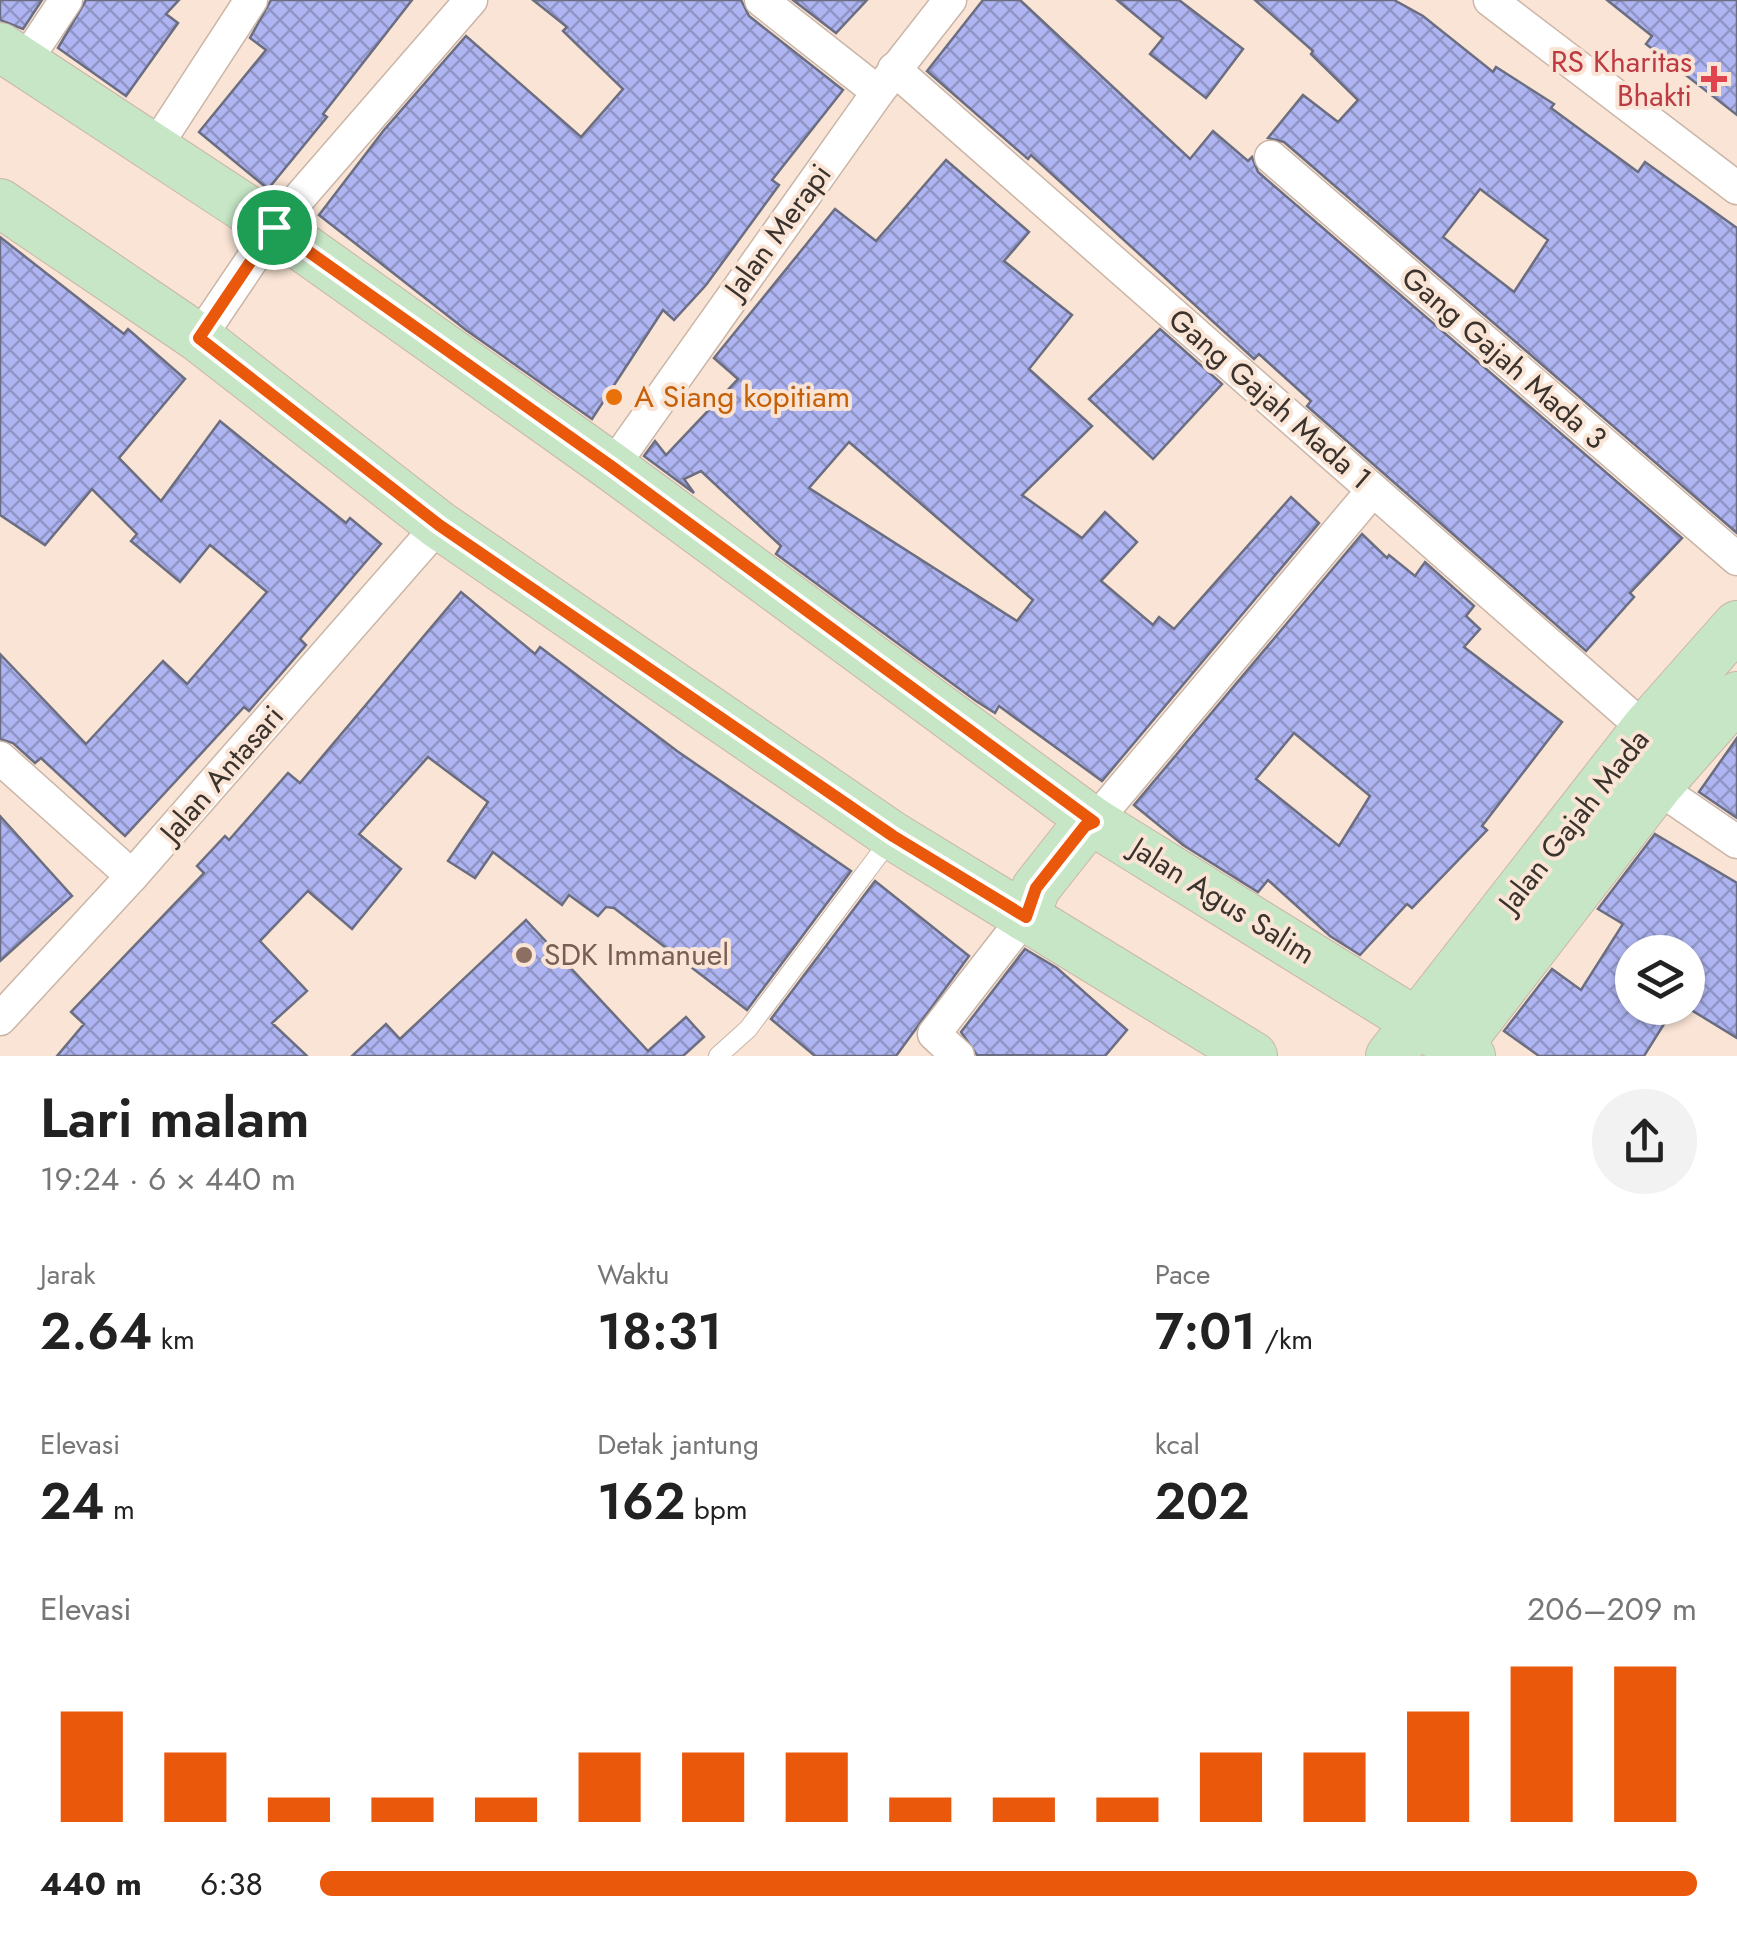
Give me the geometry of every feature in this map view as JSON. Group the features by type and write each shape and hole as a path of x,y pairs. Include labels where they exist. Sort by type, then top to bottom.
{"street":[{"path":"12,55 66,0"},
{"path":"154,149 251,0"},
{"path":"205,330 270,234 471,0"},
{"name":"Gang Gajah Mada 1","path":"761,0 886,81 1374,490 1645,729"},
{"name":"Jalan Merapi","path":"612,467 886,81 950,0"},
{"path":"1490,0 1737,188"},
{"name":"Jalan Agus Salim","path":"12,55 612,467 1089,824 1404,1039 1459,1053"},
{"name":"Gang Gajah Mada 3","path":"1270,158 1737,559"},
{"path":"0,203 205,330 439,525 893,836 1031,902 1253,1056"},
{"path":"958,1056 934,1034 1031,902 1089,824 1374,490"},
{"name":"Jalan Antasari","path":"0,1018 132,876 439,525"},
{"name":"Jalan Gajah Mada","path":"1404,1039 1645,729 1737,625"},
{"name":"Jalan Gajah Mada","path":"1459,1053 1658,787 1737,696"},
{"path":"0,758 132,876"},
{"path":"1658,787 1737,842"}],"lane":[{"path":"718,1056 748,1029 893,836"}],"building":[{"path":"0,0 42,0 23,29 0,20"},
{"path":"86,0 179,0 166,14 178,23 126,96 58,48"},
{"path":"271,0 412,0 323,114 327,117 268,189 199,132 266,50 250,38"},
{"path":"533,0 741,0 749,16 843,90 772,180 779,185 706,285 674,320 663,310 592,419 466,330 319,215 384,130 466,36 581,137 623,89 563,31 567,27"},
{"path":"793,0 867,0 836,33"},
{"path":"983,0 1020,0 1190,159 1213,131 1248,161 1252,157 1258,172 1682,538 1630,593 1634,597 1586,651 1307,406 1311,401 1259,354 1254,359 1031,155 1028,159 927,71"},
{"path":"1117,0 1179,0 1243,49 1206,98 1150,54 1163,38"},
{"path":"1255,0 1394,0 1423,16 1493,72 1496,67 1554,104 1551,108 1638,172 1645,162 1737,228 1737,533 1284,142 1268,138 1303,95 1338,122 1358,100 1311,54 1313,51","holes":["1480,189 1548,240 1514,292 1443,237"]},
{"name":"RS Kharitas Bhakti","path":"1607,0 1737,0 1737,115 1646,44 1652,36"},
{"path":"946,160 1029,232 1004,261 1072,315 1029,369 1092,426 1022,495 1082,538 1105,512 1137,542 1101,581 1153,625 1159,617 1174,629 1291,497 1319,523 1102,781 999,706 995,713 976,701 776,554 781,546 701,471 684,479 694,493 644,456 655,441 666,455 738,379 714,358 835,209 876,241","holes":["849,442 1033,600 1017,621 809,488"]},
{"path":"0,237 124,334 128,329 185,379 119,458 161,501 220,421 346,523 350,518 381,544 300,639 306,645 249,711 244,707 125,836 41,758 35,763 13,743 0,739 0,654 86,744 163,661 187,684 267,592 210,545 180,582 131,541 137,534 92,489 45,545 0,515"},
{"path":"1160,329 1222,384 1153,459 1089,399"},
{"path":"1362,534 1387,558 1389,555 1415,576 1425,562 1474,606 1466,616 1480,629 1464,647 1562,722 1482,826 1487,830 1412,908 1407,904 1360,955 1330,936 1268,880 1258,892 1183,845 1134,805","holes":["1294,733 1370,796 1339,846 1256,779"]},
{"path":"461,592 535,654 540,647 677,751 851,871 747,1010 614,908 606,907 598,916 569,895 562,905 493,852 475,878 448,861 488,802 428,757 359,834 401,869 352,929 308,891 260,941 307,991 272,1023 307,1056 57,1056 84,1024 71,1012 204,873 197,866 225,836 229,840 288,773 300,783"},
{"path":"1737,738 1737,818 1699,792"},
{"path":"0,816 72,896 0,961"},
{"path":"1655,834 1737,883 1737,1038 1705,1018 1705,935 1616,935 1623,924 1598,909"},
{"path":"875,881 969,956 896,1056 815,1056 771,1019"},
{"name":"SDK Immanuel","path":"526,920 648,1051 686,1017 704,1037 683,1056 352,1056 386,1024 400,1039"},
{"path":"1615,937 1615,1025 1663,1025 1644,1056 1539,1056 1504,1031 1552,969 1581,990"},
{"path":"1025,949 1057,968 1127,1030 1105,1056 977,1055 961,1032"}],"place":[{"name":"RS Kharitas Bhakti","path":"1714,79"},
{"name":"A Siang kopitiam","path":"614,397"},
{"name":"SDK Immanuel","path":"524,955"}],"route":[{"path":"274,227 612,467 1094,822 1085,826 1036,888 1026,917 893,836 439,525 199,338 274,227"}]}
